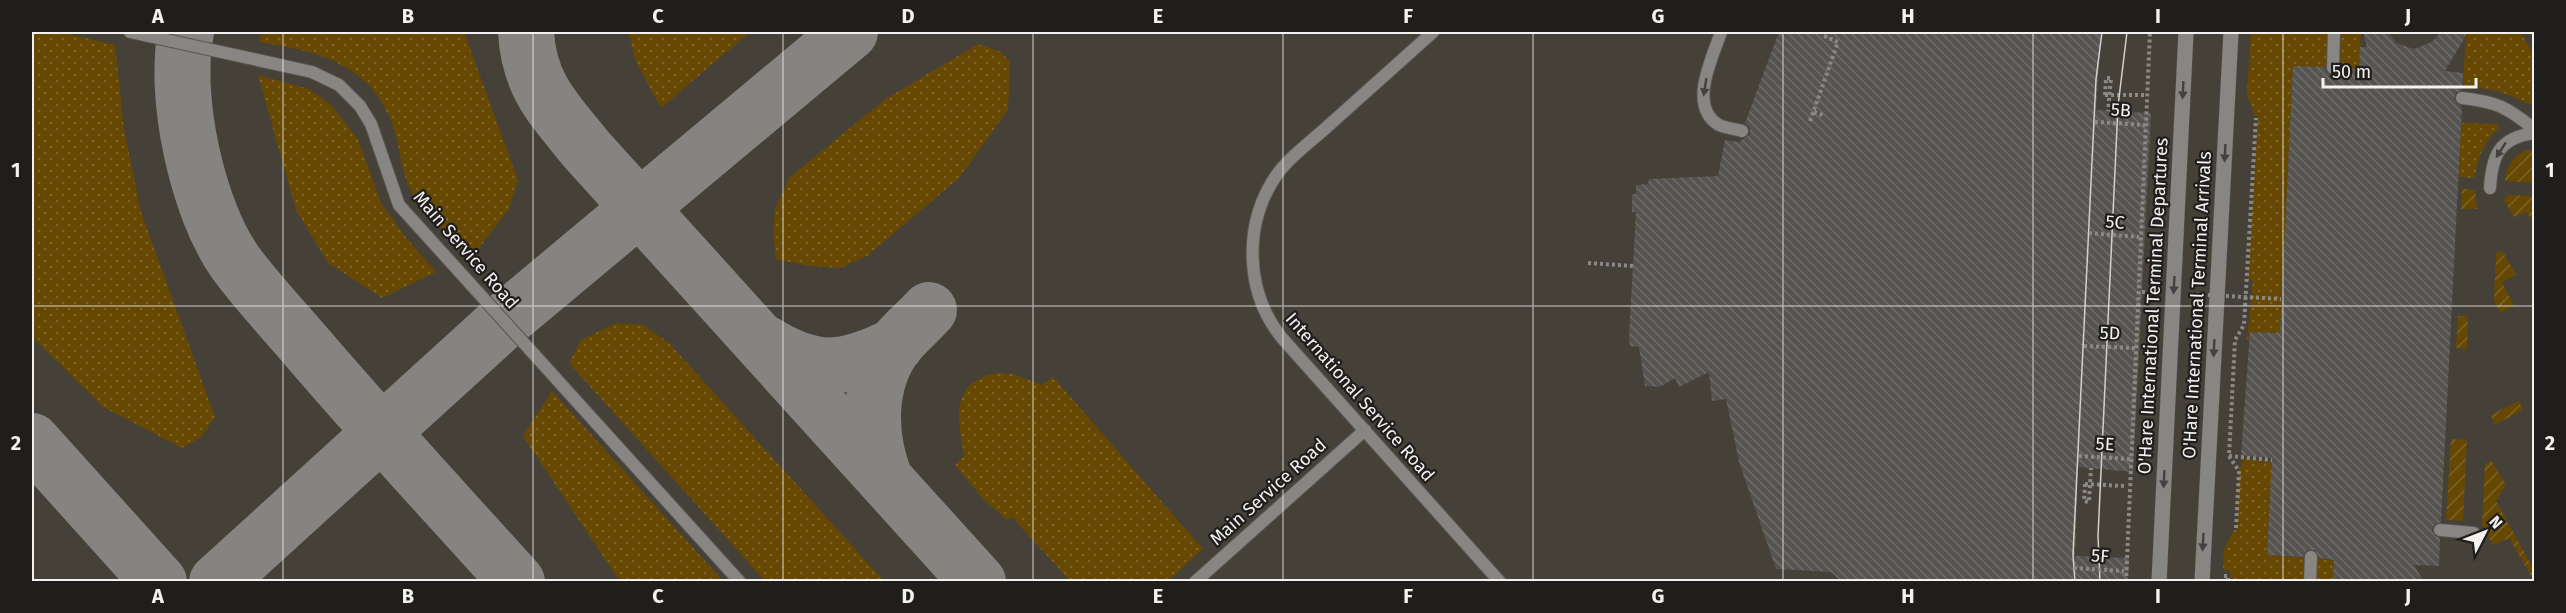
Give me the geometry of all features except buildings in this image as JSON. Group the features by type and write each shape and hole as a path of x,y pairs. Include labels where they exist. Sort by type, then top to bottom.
{"street":[{"name":"O'Hare International Terminal Departures","path":"2159,582 2186,32"},
{"name":"O'Hare International Terminal Arrivals","path":"2202,582 2231,32"}],"lane":[{"name":"Main Service Road","path":"130,32 312,72 339,86 360,106 371,124 399,205 740,582"},
{"name":"International Service Road","path":"1433,32 1279,172 1259,210 1253,231 1255,276 1271,325 1500,582"},
{"path":"1721,32 1702,92 1707,111 1719,125 1742,130"},
{"path":"2333,68 2334,32"},
{"path":"2462,98 2493,101 2509,108 2535,131"},
{"path":"2490,189 2492,167 2499,150 2518,135 2535,131"},
{"name":"Main Service Road","path":"1194,582 1365,430"},
{"path":"2440,530 2474,532"},
{"path":"2310,582 2312,557"}],"path":[{"path":"2126,582 2124,571 2150,32"},
{"path":"1810,121 1838,42 1824,36"},
{"path":"2108,111 2110,78 2106,78 2105,94 2144,95"},
{"path":"1814,112 1825,116"},
{"path":"2236,528 2239,471 2229,456 2235,340 2244,325 2256,118"},
{"name":"5B","path":"2095,122 2145,125"},
{"name":"5C","path":"2089,233 2139,237"},
{"path":"1588,263 1633,266"},
{"path":"2142,292 2162,293"},
{"path":"2182,294 2281,299"},
{"name":"5D","path":"2084,346 2135,348"},
{"name":"5E","path":"2079,456 2130,459"},
{"path":"2229,456 2272,460"},
{"path":"2091,468 2089,502 2084,501 2085,484 2124,486"},
{"name":"5F","path":"2074,568 2124,571"},
{"path":"2224,576 2228,576 2228,582"}],"shaded area":[{"path":"32,32 2534,32 2534,581 32,581"},
{"path":"32,32 60,32 115,45 124,129 141,212 215,417 201,437 182,448 103,407 32,337"},
{"path":"262,32 464,32 518,180 509,209 477,251 467,256 413,194 404,172 395,132 386,109 374,91 360,77 324,57 259,42"},
{"path":"629,32 750,32 661,108 635,60"},
{"path":"2251,32 2361,32 2359,69 2293,66 2280,333 2250,332 2255,341 2247,339 2253,280 2248,280 2258,116 2255,116 2247,94"},
{"path":"2466,32 2521,32 2534,56 2534,106 2501,92 2463,85"},
{"path":"978,44 1001,52 1010,62 1008,110 959,178 867,256 840,268 809,266 776,259 773,233 775,209 789,178 884,100"},
{"path":"258,75 309,89 331,105 358,139 381,203 403,234 436,272 382,298 328,263 296,210"},
{"path":"2461,123 2496,124 2499,128 2489,138 2480,155 2474,178 2458,177"},
{"path":"2528,150 2534,151 2534,183 2505,181 2511,162"},
{"path":"2462,188 2475,191 2477,209 2461,209"},
{"path":"2507,195 2534,196 2534,217 2531,219 2527,212 2514,217 2504,201"},
{"path":"2502,251 2516,274 2502,283 2514,305 2501,313 2494,301 2496,253"},
{"path":"2458,316 2468,316 2467,349 2456,348"},
{"path":"616,323 643,325 669,343 884,581 765,581 569,363 581,340"},
{"path":"997,373 1012,374 1042,385 1053,377 1203,549 1168,581 1070,581 1012,517 1007,520 983,499 955,465 964,456 959,416 964,394 971,385 982,378"},
{"path":"552,391 723,581 621,581 616,576 523,436"},
{"path":"2519,401 2523,410 2494,425 2491,415"},
{"path":"2451,439 2467,440 2463,521 2446,520"},
{"path":"2242,459 2272,462 2267,555 2334,560 2333,581 2231,581 2230,570 2223,570 2224,549 2234,530 2237,530 2239,467 2242,467"},
{"path":"2491,460 2506,485 2496,501 2534,570 2534,581 2509,538 2493,545 2482,525 2485,464"}],"taxiway":[{"path":"186,32 183,87 191,151 209,212 221,239 235,262 260,294 517,582"},
{"path":"526,32 532,67 545,96 586,149 978,582"},
{"path":"217,582 504,321 850,32"},
{"path":"885,479 875,445 873,427 875,392 880,375 896,344 929,310"},
{"path":"765,343 799,360 830,365 861,360 896,345"},
{"path":"32,441 159,582"}],"tram line":[{"path":"2075,582 2073,555 2096,79 2102,32"},
{"path":"2100,582 2098,536 2118,106 2127,32"}]}
